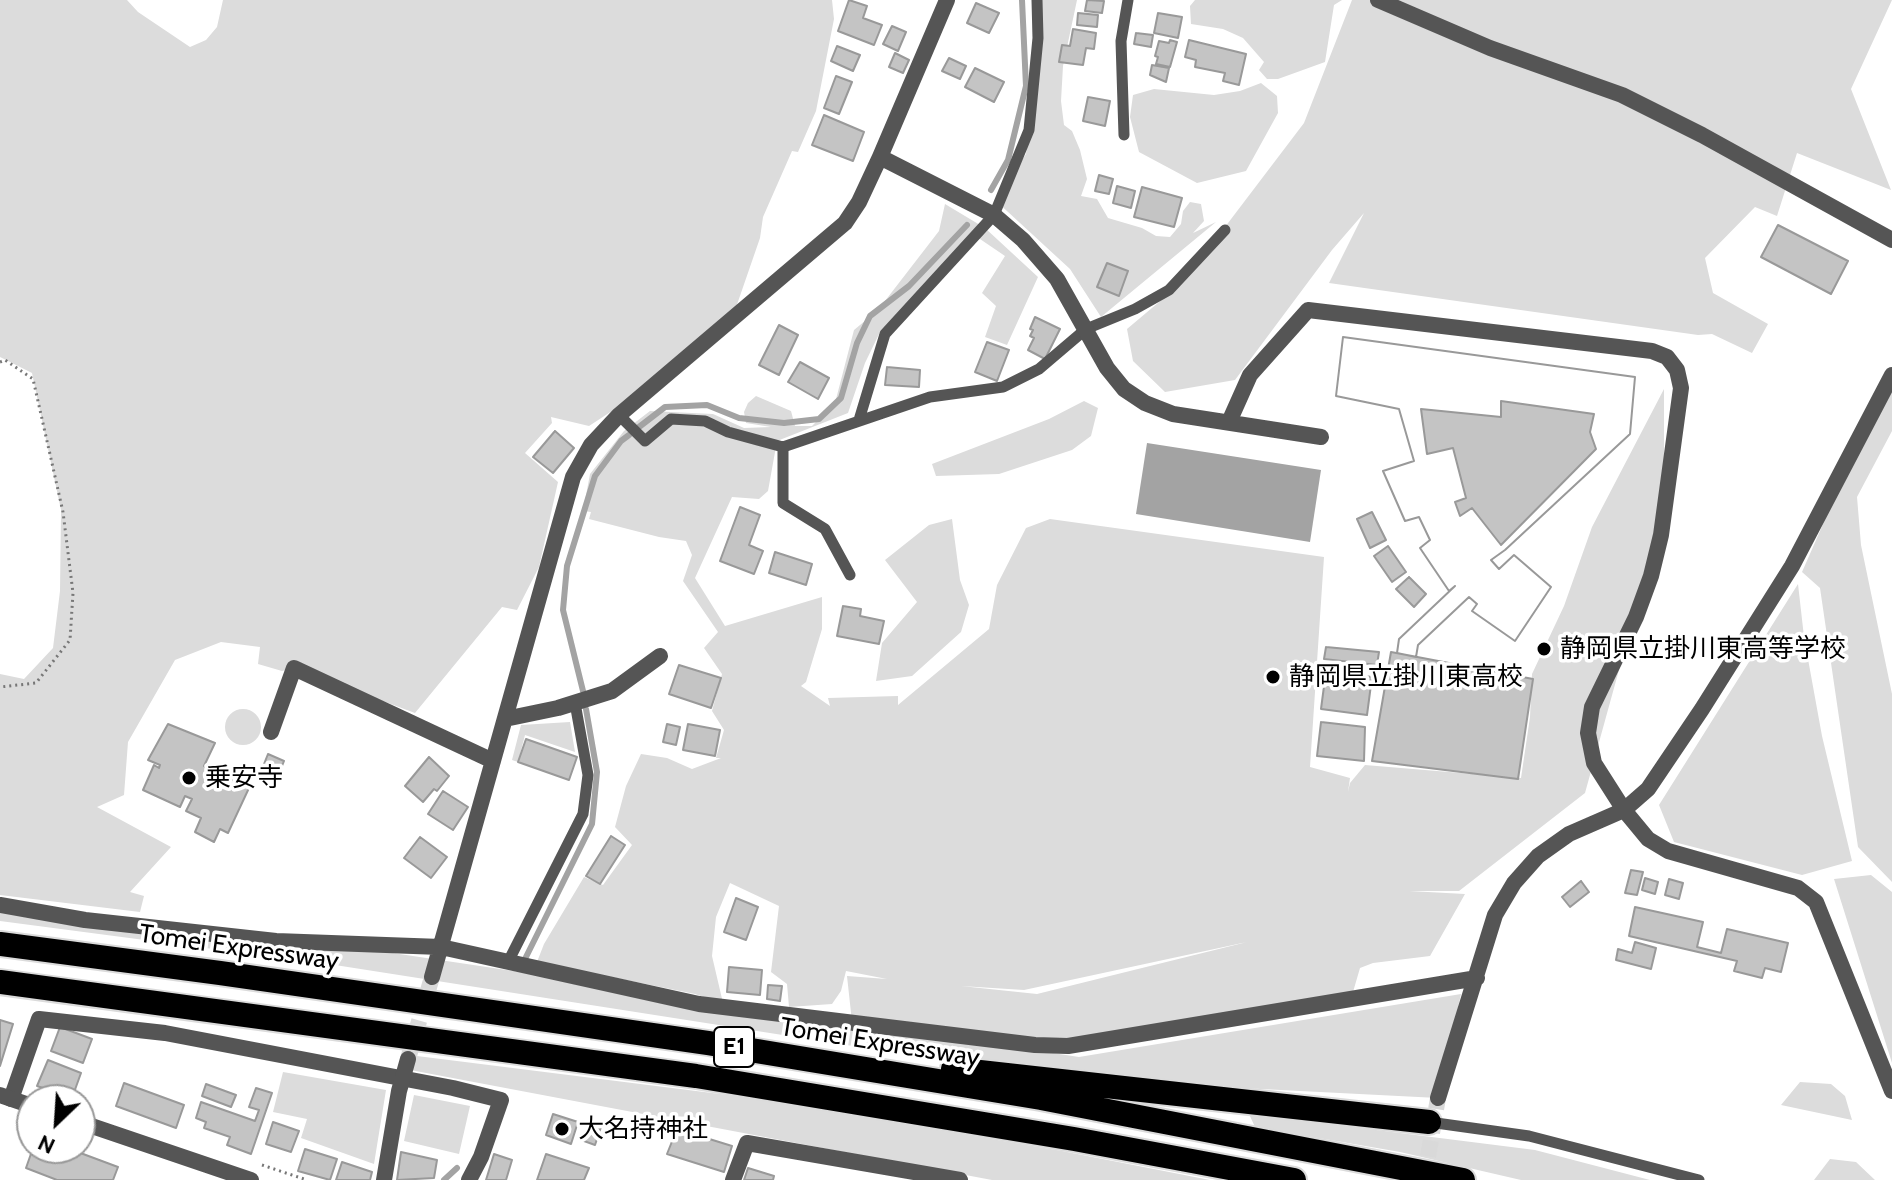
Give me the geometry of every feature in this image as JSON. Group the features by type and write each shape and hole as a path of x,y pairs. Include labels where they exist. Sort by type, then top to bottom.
{"highway":[{"name":"Tomei Expressway","path":"0,944 708,1043 1041,1098 1463,1180"},
{"name":"E1","path":"0,982 696,1076 1074,1139 1294,1180"},
{"path":"708,1043 1429,1122"}],"street":[{"path":"432,977 573,477 591,445 619,415 845,223 859,202 880,157 947,0"},
{"path":"1378,0 1490,48 1622,95 1702,135 1892,240"},
{"path":"880,157 994,215 1023,240 1057,279 1107,368 1124,389 1145,403 1173,414 1321,437"},
{"path":"1229,422 1250,375 1308,310 1652,351 1667,357 1677,370 1681,388 1661,535 1636,617 1592,707 1588,733 1594,763 1624,810 1648,839 1668,851 1798,888 1816,902 1892,1091"},
{"path":"1438,1098 1495,915 1514,883 1538,856 1569,834 1624,810 1648,789 1792,566 1892,375"},
{"path":"505,719 612,691 660,656"},
{"path":"271,732 294,668 493,761"},
{"path":"0,905 85,920 276,941 441,947 699,1004 1035,1045 1068,1046 1477,978"},
{"path":"6,1097 39,1019 165,1033 501,1100 481,1157 469,1180"},
{"path":"384,1180 408,1059"},
{"path":"96,1127 251,1180"},
{"path":"733,1180 747,1143 960,1180"}],"lane":[{"path":"859,420 885,334 994,215 1029,130 1038,38 1037,0"},
{"path":"1124,135 1121,41 1128,0"},
{"path":"619,415 645,441 671,419 705,421 728,432 783,447 930,397 1003,387 1039,369 1086,329 1135,309 1169,290 1225,230"},
{"path":"783,447 783,503 825,529 850,575"},
{"path":"508,962 583,814 588,775 575,703"},
{"path":"1429,1122 1529,1136 1699,1180"}],"path":[{"path":"0,362 5,360 33,379 63,512 73,593 70,640 36,683 0,687"}],"shaded area":[{"path":"0,0 127,0 138,12 190,47 206,40 217,27 223,0 832,0 834,19 816,111 798,152 792,151 763,217 760,238 732,319 664,377 589,426 551,417 552,423 525,453 558,482 539,567 517,610 502,607 415,713 294,668 282,671 258,664 260,647 221,642 175,660 128,742 124,795 97,807 171,847 130,892 144,896 140,912 0,895 0,674 24,679 53,648 60,591 61,510 32,373 0,357"},
{"path":"1032,0 1077,0 1063,66 1061,101 1064,125 1072,131 1087,179 1081,196 1097,199 1108,218 1142,228 1156,236 1170,237 1181,224 1183,211 1190,202 1201,204 1204,221 1193,233 1216,222 1101,317 1070,269 995,200 1026,154 1034,91"},
{"path":"1195,0 1342,0 1334,5 1325,62 1278,79 1267,79 1259,70 1264,62 1243,38 1223,29 1191,24 1190,6"},
{"path":"1352,0 1892,0 1851,89 1891,190 1797,153 1777,216 1755,207 1705,258 1713,293 1768,324 1752,353 1712,334 1698,335 1329,283 1364,213 1332,250 1235,380 1165,392 1133,361 1127,329 1184,281 1304,123"},
{"path":"1261,83 1277,96 1278,113 1246,171 1197,183 1139,152 1130,117 1133,95 1154,89 1214,95 1240,91"},
{"name":"静岡県立掛川東高校","path":"945,204 985,228 1038,277 1007,345 985,337 996,306 982,293 1005,256 977,237 898,320 880,332 865,363 848,413 777,441 768,491 759,499 732,497 695,578 725,626 822,597 822,629 806,682 801,686 830,706 828,698 898,696 898,705 989,629 997,585 1026,528 1050,519 1324,557 1310,767 1350,778 1348,792 1350,783 1365,765 1521,778 1530,717 1532,674 1564,606 1592,527 1664,389 1664,507 1585,793 1459,891 1409,891 1465,894 1430,956 1373,963 1360,968 1353,992 1068,1046 876,1026 1079,1057 1461,994 1438,1098 1064,1079 335,965 0,921 0,905 386,952 715,1001 695,994 537,962 544,944 584,877 603,885 632,845 615,827 626,786 641,754 667,758 692,769 721,758 716,758 724,730 712,711 722,674 704,648 718,632 683,581 692,555 686,541 589,519 591,512 583,511 590,474 624,431 650,411 713,414 744,428 771,427 746,423 744,412 756,396 791,411 795,426 812,426 835,403 854,330 878,310 939,231","holes":["730,883 779,906 771,972 787,984 789,1007 832,1004 841,991 846,971 887,979 847,976 852,1022 723,1003 712,956 716,917","1247,942 1037,994 961,986 1024,990"]},
{"path":"1892,384 1892,431 1857,497 1861,545 1892,694 1892,882 1858,847 1820,588 1802,572 1853,456"},
{"path":"1084,401 1098,408 1091,436 1072,450 999,474 936,476 932,464 1049,419"},
{"path":"1147,443 1321,470 1310,542 1136,514"},
{"path":"952,519 960,580 969,605 961,632 912,676 876,681 882,643 917,602 885,560 929,525"},
{"path":"1798,584 1822,736 1852,861 1802,875 1674,842 1659,805"},
{"path":"243,709 256,714 261,727 256,740 243,745 230,740 225,727 230,714"},
{"path":"570,722 575,752 525,735 518,762 512,760 521,725"},
{"path":"1871,875 1892,892 1892,1063 1834,879"},
{"path":"409,1055 744,1097 1062,1151 1210,1180 992,1180 405,1069"},
{"path":"283,1072 386,1090 374,1164 301,1138 307,1119 273,1112"},
{"path":"1800,1082 1831,1084 1845,1096 1852,1120 1781,1105"},
{"path":"414,1095 470,1106 459,1154 404,1141"},
{"path":"1249,1114 1535,1150 1650,1180 1521,1180 1400,1152 1255,1127"},
{"path":"1830,1159 1856,1162 1875,1180 1814,1180"}],"building":[{"path":"849,0 867,6 863,18 882,25 874,45 838,31"},
{"path":"1087,0 1104,1 1102,13 1085,11"},
{"path":"976,3 999,13 989,33 967,23"},
{"path":"1078,13 1098,15 1097,27 1077,25"},
{"path":"1158,13 1182,17 1178,38 1154,33"},
{"path":"892,26 906,32 898,51 883,44"},
{"path":"1073,29 1096,33 1094,49 1086,48 1083,65 1059,62 1062,45 1070,46"},
{"path":"1136,33 1153,35 1151,47 1134,44"},
{"path":"1170,40 1177,42 1170,67 1156,64 1159,41 1169,43"},
{"path":"1189,40 1246,54 1239,85 1223,81 1225,73 1195,67 1196,60 1185,57"},
{"path":"837,46 860,55 853,71 831,61"},
{"path":"895,53 909,60 903,73 889,67"},
{"path":"949,58 966,66 960,79 942,71"},
{"path":"1152,65 1169,68 1166,82 1150,75"},
{"path":"975,68 1004,82 994,102 965,87"},
{"path":"836,76 852,82 839,114 824,108"},
{"path":"1088,97 1110,101 1105,126 1083,121"},
{"path":"824,115 864,132 853,161 812,145"},
{"path":"1099,175 1113,179 1109,194 1095,191"},
{"path":"1117,186 1135,191 1131,208 1113,203"},
{"path":"1142,187 1182,198 1174,227 1134,217"},
{"path":"1778,225 1848,261 1831,294 1761,257"},
{"path":"1107,263 1128,271 1119,296 1097,287"},
{"path":"1035,317 1060,329 1045,359 1028,350 1034,338 1030,336 1033,330 1030,329"},
{"path":"779,325 798,335 779,375 759,365"},
{"path":"1343,337 1635,377 1630,434 1491,560 1499,569 1514,555 1551,587 1515,641 1472,611 1477,604 1469,597 1418,645 1416,657 1397,653 1399,639 1455,586 1449,591 1420,548 1430,540 1419,517 1405,521 1383,471 1414,461 1399,409 1336,396","holes":["1501,401 1594,414 1590,432 1596,449 1501,545 1472,508 1460,516 1455,502 1466,498 1453,448 1427,454 1421,409 1501,417"]},
{"path":"1343,337 1635,377 1630,434 1491,560 1499,569 1514,555 1551,587 1515,641 1472,611 1477,604 1469,597 1418,645 1416,657 1397,653 1399,639 1455,586 1449,591 1420,548 1430,540 1419,517 1405,521 1383,471 1414,461 1399,409 1336,396"},
{"path":"987,342 1009,350 997,381 975,372"},
{"path":"800,362 829,378 818,399 788,382"},
{"path":"887,367 920,370 919,387 885,385"},
{"path":"555,431 574,448 553,473 533,457"},
{"path":"740,507 760,515 749,545 763,551 754,574 720,561"},
{"path":"1372,512 1386,540 1370,548 1357,519"},
{"path":"1388,546 1406,572 1392,582 1374,556"},
{"path":"775,552 812,564 806,585 769,573"},
{"path":"1409,577 1426,594 1414,607 1396,589"},
{"path":"843,606 861,609 860,616 884,621 879,644 837,636"},
{"path":"1326,647 1379,652 1377,665 1324,659"},
{"path":"1391,652 1533,679 1518,779 1372,761"},
{"path":"679,665 721,678 711,708 669,694"},
{"path":"1326,671 1372,677 1367,715 1321,709"},
{"path":"1321,722 1365,727 1364,761 1317,756"},
{"name":"乗安寺","path":"168,724 215,743 204,766 249,788 228,833 220,829 214,842 195,832 201,818 186,811 192,799 185,796 180,807 143,790 154,765 159,768 160,765 148,760"},
{"path":"667,724 680,727 676,745 663,742"},
{"path":"688,724 720,730 715,756 683,750"},
{"path":"526,739 577,757 569,780 518,762"},
{"path":"268,754 284,761 276,781 260,774"},
{"path":"429,757 449,776 423,802 405,786"},
{"path":"443,791 468,807 453,830 428,814"},
{"path":"611,836 625,845 600,884 586,876"},
{"path":"420,837 447,857 431,878 404,858"},
{"path":"1631,870 1643,872 1637,895 1625,893"},
{"path":"1645,878 1658,882 1655,894 1642,890"},
{"path":"1669,879 1683,883 1679,899 1665,895"},
{"path":"1581,881 1589,892 1570,907 1562,897"},
{"path":"736,898 758,907 746,940 724,932"},
{"path":"1635,907 1703,922 1697,947 1721,953 1727,929 1788,943 1781,972 1765,968 1762,978 1734,971 1737,961 1629,936"},
{"path":"1635,942 1656,948 1651,969 1616,960 1618,949 1632,953"},
{"path":"729,967 762,970 760,995 727,992"},
{"path":"768,985 782,986 780,1001 767,999"},
{"path":"0,1020 13,1024 0,1066"},
{"path":"60,1027 92,1039 83,1063 51,1051"},
{"path":"48,1060 81,1073 77,1084 38,1084"},
{"path":"124,1083 184,1105 176,1128 116,1106"},
{"path":"206,1084 236,1095 231,1107 202,1096"},
{"path":"256,1088 272,1093 251,1154 227,1145 230,1137 204,1128 206,1122 196,1118 201,1102 255,1121 259,1110 249,1107"},
{"name":"大名持神社","path":"553,1114 578,1122 571,1144 546,1135"},
{"path":"273,1122 299,1131 291,1152 266,1144"},
{"path":"590,1123 601,1127 595,1145 584,1141"},
{"path":"677,1129 732,1146 724,1172 667,1154"},
{"path":"305,1149 337,1159 330,1180 298,1171"},
{"path":"401,1152 437,1160 434,1178 397,1180"},
{"path":"494,1154 512,1160 506,1180 486,1180"},
{"path":"546,1154 589,1168 584,1180 537,1180"},
{"path":"96,1159 118,1167 113,1180 57,1180 26,1168 27,1164 96,1164"},
{"path":"342,1162 372,1172 370,1180 336,1180"},
{"path":"748,1168 774,1176 773,1180 744,1180"}],"waterway":[{"path":"991,190 1008,160 1026,86 1022,0"},
{"path":"639,427 665,407 707,405 739,418 784,423 819,419 841,398 857,343 870,316 909,286 967,225"},
{"path":"583,691 563,610 567,566 595,476 629,435"},
{"path":"525,959 592,824 597,772 586,709"},
{"path":"444,1180 457,1168"}],"tunnel":[{"path":"408,1059 432,977"},
{"path":"1424,1180 1438,1098"}],"place":[{"name":"静岡県立掛川東高等学校","path":"1544,649"},
{"name":"静岡県立掛川東高校","path":"1273,677"},
{"name":"乗安寺","path":"189,778"},
{"name":"大名持神社","path":"562,1129"}]}
